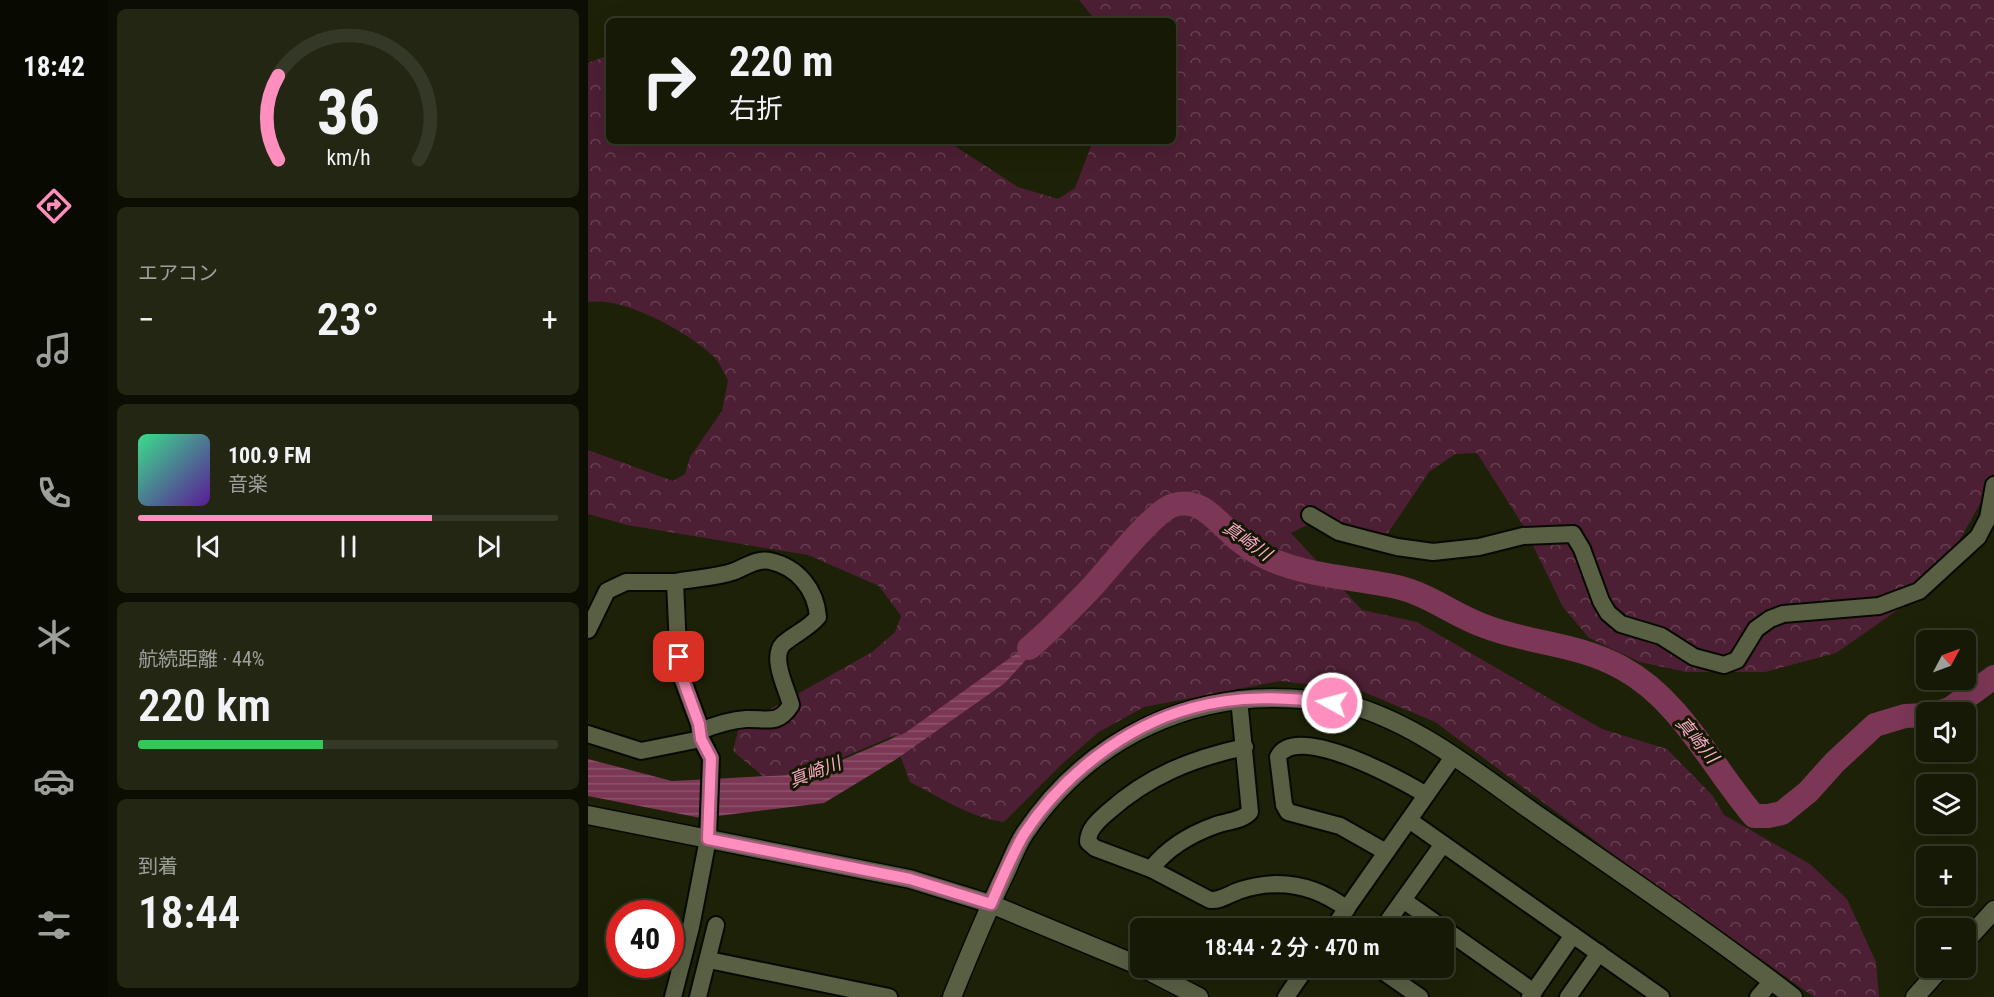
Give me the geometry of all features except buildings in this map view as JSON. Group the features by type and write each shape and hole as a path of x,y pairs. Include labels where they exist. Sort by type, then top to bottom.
{"street":[{"path":"1310,515 1339,532 1397,547 1433,552 1479,547 1523,536 1573,534 1582,549 1601,601 1608,613 1621,624 1661,636 1694,657 1724,665 1737,660 1756,629 1770,619 1783,615 1879,606 1919,591 1978,537 1988,518 1994,484"},
{"path":"588,630 606,591 626,582 675,582 733,572 754,562 769,560 800,577 810,587 818,617 808,629 784,644 778,652 778,661 791,705 787,712 767,722 747,719 718,724 701,735 641,751 588,734"},
{"path":"673,997 692,927 708,839 711,758 679,669 675,582"},
{"path":"952,997 991,904 1024,835 1048,804 1091,760 1136,731 1191,708 1239,699 1291,698 1352,705 1418,733 1793,997"},
{"path":"1151,869 1170,849 1195,834 1242,818 1250,812 1239,699"},
{"path":"1245,747 1197,759 1154,778 1114,807 1089,834 1091,846 1151,869 1214,901 1247,888 1287,884 1315,890 1347,909"},
{"path":"1386,852 1340,826 1288,812 1284,805 1278,757 1280,752 1288,747 1301,747 1351,757 1396,776 1426,795"},
{"path":"1340,918 1453,757"},
{"path":"588,815 910,879 991,904 1130,962"},
{"path":"1409,820 1660,997"},
{"path":"1390,918 1443,844"},
{"path":"1403,900 1532,994 1573,935"},
{"path":"1976,930 1994,910"},
{"path":"698,997 716,925"},
{"path":"1568,997 1599,953"},
{"path":"709,960 889,997"},
{"path":"1163,978 1198,997"},
{"path":"1286,997 1299,978"},
{"path":"1392,978 1420,997"},
{"path":"1915,997 1932,978"},
{"path":"1758,997 1772,981"}],"green space":[{"path":"1079,0 1994,0 1994,479 1959,541 1912,600 1836,653 1765,672 1686,672 1640,662 1589,638 1563,607 1524,527 1477,453 1455,454 1429,472 1388,533 1374,534 1309,524 1291,533 1362,610 1417,622 1602,729 1667,749 1713,796 1724,815 1810,864 1847,899 1876,962 1879,997 1814,997 1613,854 1435,722 1359,690 1280,681 1144,707 1099,732 1063,763 1004,822 967,812 910,782 893,736 830,763 771,783 733,751 739,727 872,652 895,632 901,616 879,586 808,555 627,525 588,514 588,450 673,481 685,474 690,457 722,411 728,380 713,356 672,327 618,304 602,301 588,302 588,63 606,56 606,144 952,144 1018,187 1058,199 1075,188 1092,144 1176,144 1176,18 1094,18"}],"water":[{"path":"1059,623 1005,683 895,760 824,803 701,818 588,796 588,759 672,781 809,774 905,733"}],"waterway":[{"name":"真崎川","path":"1029,648 1076,604 1155,518 1165,509 1184,503 1200,507 1243,544 1277,562 1306,571 1408,590 1484,626 1519,637 1588,653 1622,668 1643,682 1679,716 1754,816 1782,813 1808,792 1835,762 1875,725 1905,716 1916,715"},
{"name":"真崎川","path":"1960,702 1994,677"}],"route":[{"path":"679,657 679,669 699,724 701,739 711,758 708,839 910,879 991,904 1024,835 1048,804 1091,760 1136,731 1191,708 1239,699 1291,698 1332,703"}]}
